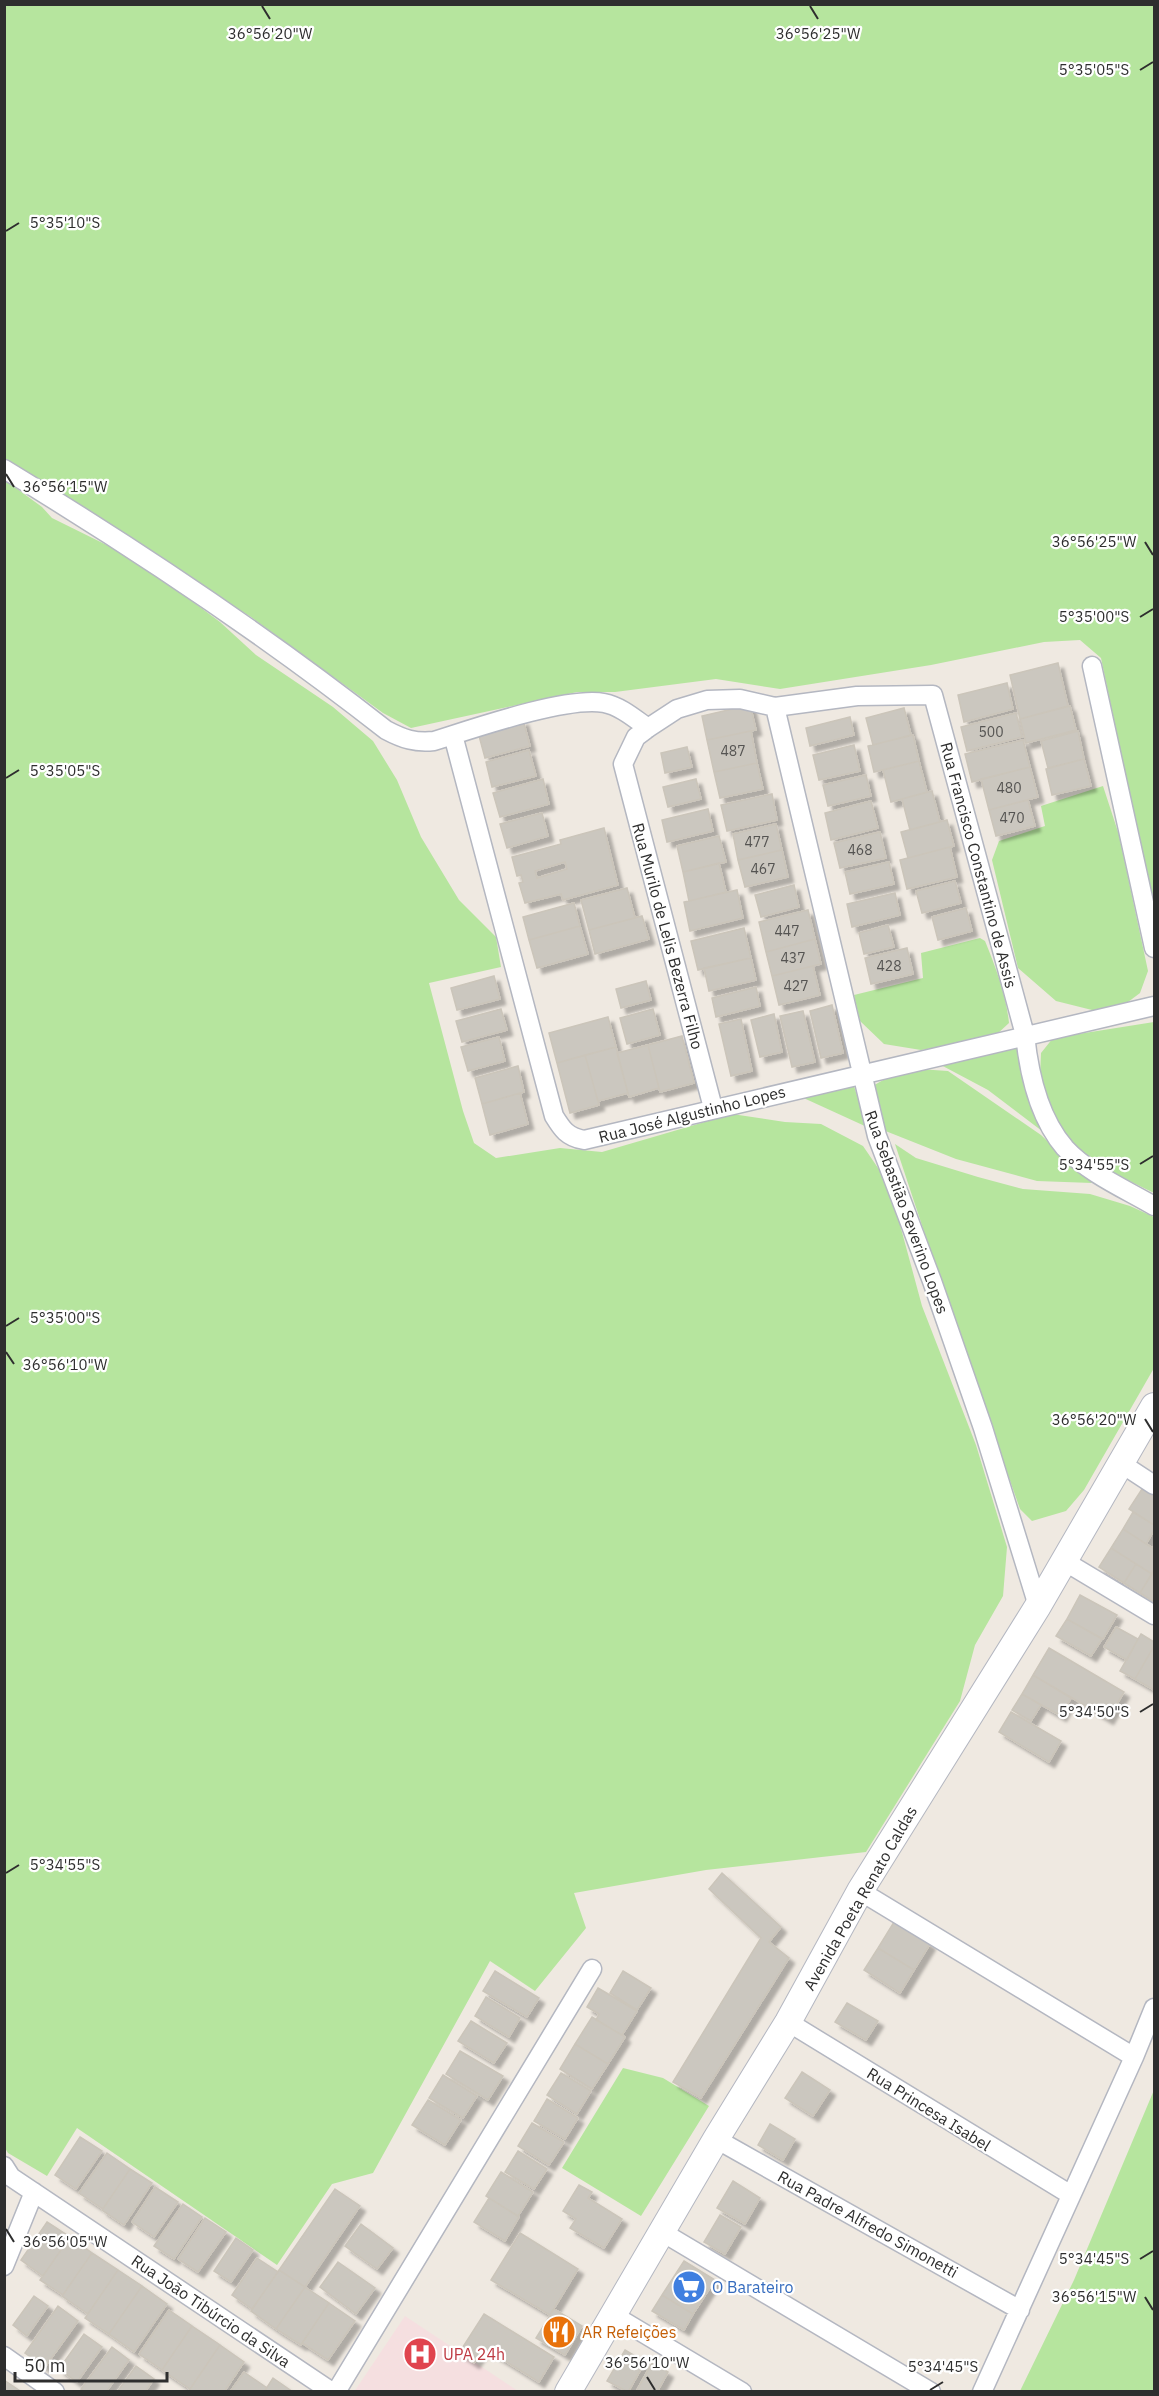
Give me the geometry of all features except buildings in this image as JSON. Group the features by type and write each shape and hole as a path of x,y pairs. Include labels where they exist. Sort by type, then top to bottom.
{"main road":[{"name":"Avenida Poeta Renato Caldas","path":"568,2391 716,2139 788,2022 860,1891 1038,1605 1155,1406"}],"street":[{"path":"4,469 76,513 227,613 386,730 402,738 419,743 434,741 574,703 606,703 648,728 676,710 707,700 740,699 775,707"},
{"path":"1092,666 1155,948"},
{"name":"Rua Francisco Constantino de Assis","path":"775,707 857,696 933,695 1025,1035 1033,1082 1055,1135 1067,1150 1090,1168 1155,1206"},
{"name":"Rua Sebastião Severino Lopes","path":"775,707 877,1136 940,1304 1038,1605"},
{"name":"Rua Murilo de Lelis Bezerra Filho","path":"648,728 636,737 622,765 712,1108"},
{"name":"Rua José Algustinho Lopes","path":"453,735 554,1116 562,1130 572,1138 584,1140 712,1108 1155,1006"},
{"path":"1122,1464 1155,1485"},
{"path":"1064,1561 1155,1616"},
{"path":"860,1891 1134,2057"},
{"path":"334,2391 592,1969"},
{"path":"982,2391 1155,2008"},
{"name":"Rua Princesa Isabel","path":"788,2022 1071,2196"},
{"name":"Rua Padre Alfredo Simonetti","path":"716,2139 1020,2310"},
{"name":"Rua João Tibúrcio da Silva","path":"7,2178 34,2192 334,2391"},
{"path":"4,2266 34,2192"},
{"path":"662,2232 931,2391"},
{"path":"613,2315 742,2391"},
{"path":"4,2356 55,2391"}],"shaded area":[{"name":"UPA 24h","path":"405,2316 518,2391 354,2392"}],"green space":[{"path":"4,5 1154,5 1154,912 1101,658 1080,640 1044,642 931,665 780,689 716,679 615,692 577,692 411,728 383,713 251,617 5,463"},
{"path":"5,480 42,507 52,518 137,560 220,622 256,655 333,707 373,741 397,780 421,837 459,900 496,937 501,967 429,983 463,1111 474,1143 496,1158 560,1148 602,1152 732,1114 785,1122 821,1124 863,1146 889,1184 922,1306 976,1445 1007,1547 1003,1596 975,1645 960,1701 866,1852 706,1870 574,1893 586,1928 535,1991 490,1961 373,2173 332,2184 277,2265 77,2128 47,2176 8,2153 5,2148"},
{"path":"1103,786 1119,835 1148,971 1140,993 1120,1008 1096,1011 1056,1001 1018,968 992,860 999,841 1045,826 1041,806"},
{"path":"980,938 985,941 993,961 1008,1012 1009,1023 996,1035 921,1050 884,1044 860,1021 854,995 923,978 921,953"},
{"path":"1154,1022 1154,1193 1103,1168 1068,1142 1045,1107 1040,1077 1041,1053 1053,1038"},
{"path":"1016,1042 1042,1131 988,1090 939,1064"},
{"path":"904,1068 948,1071 1041,1135 1092,1183 1037,1181 956,1159 883,1130 871,1087"},
{"path":"853,1083 867,1127 797,1095"},
{"path":"895,1144 916,1158 978,1177 1023,1189 1090,1194 1130,1206 1154,1217 1154,1368 1084,1490 1066,1511 1032,1521 1020,1509 960,1340"},
{"path":"623,2068 663,2078 709,2106 641,2216 562,2168"},
{"path":"1154,2090 1154,2391 1020,2391 1074,2280"}],"place":[{"name":"O Barateiro","path":"689,2287"},
{"name":"AR Refeições","path":"559,2332"},
{"name":"UPA 24h","path":"420,2354"}]}
